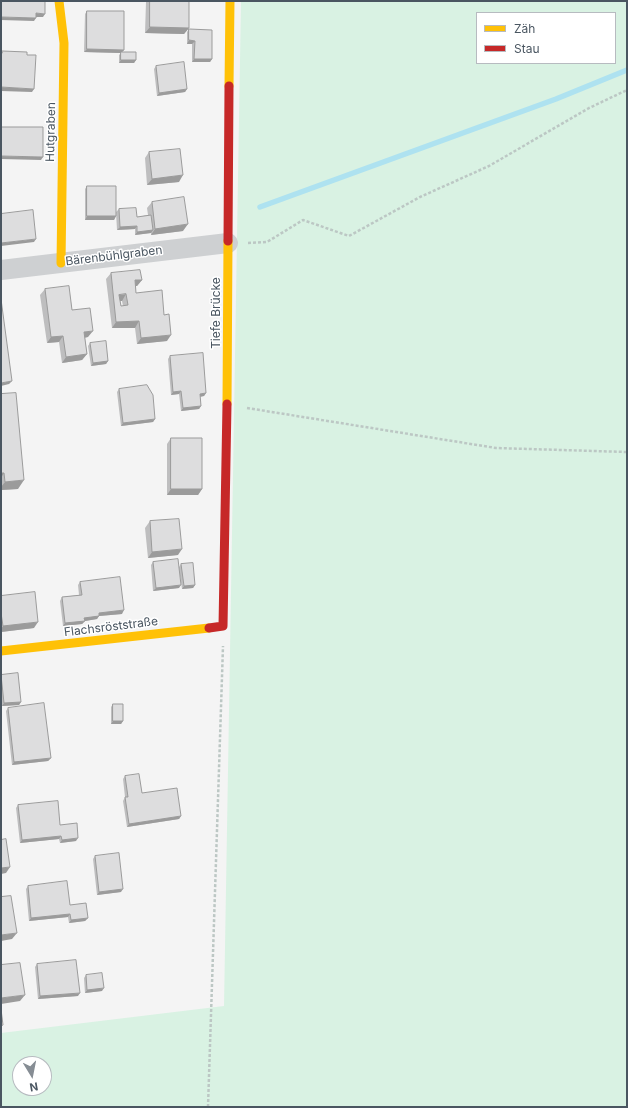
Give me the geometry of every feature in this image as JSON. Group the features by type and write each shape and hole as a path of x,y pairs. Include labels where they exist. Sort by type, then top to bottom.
{"street":[{"name":"Hutgraben","path":"59,1 64,43 61,263"},
{"name":"Tiefe Brücke","path":"224,626 230,1"},
{"name":"Bärenbühlgraben","path":"1,270 228,243"},
{"name":"Flachsröststraße","path":"1,651 224,626"}],"path":[{"path":"228,243 267,242 303,220 349,236 420,197 489,166 590,108 627,90"},
{"path":"227,405 496,448 627,452"},
{"path":"208,1107 224,626"}],"green space":[{"path":"241,1 627,1 627,1107 1,1107 1,1033 224,1006"}],"building":[{"path":"1,1 45,1 45,14 36,13 36,18 1,17"},
{"path":"150,1 189,1 189,28 150,27"},
{"path":"87,11 124,11 124,50 87,49"},
{"path":"189,29 212,30 212,59 194,59 195,41 189,40"},
{"path":"2,51 27,52 27,55 36,55 34,89 1,87"},
{"path":"121,52 136,52 136,60 121,60"},
{"path":"184,62 187,89 159,93 156,66"},
{"path":"1,127 43,127 43,157 1,156"},
{"path":"180,149 183,175 152,179 149,152"},
{"path":"87,186 116,186 116,216 87,216"},
{"path":"184,197 188,224 155,229 152,202"},
{"path":"136,208 137,217 151,215 153,230 137,232 137,226 120,227 119,209"},
{"path":"33,210 36,239 1,243 1,214"},
{"path":"140,270 142,280 135,280 136,293 162,290 164,315 169,314 171,335 141,338 139,321 116,322 111,273","holes":["126,294 128,305 121,306 119,295"]},
{"path":"69,286 72,310 90,308 93,331 84,332 87,354 66,357 63,336 51,337 45,289"},
{"path":"1,299 12,381 1,383"},
{"path":"106,341 108,361 93,363 90,343"},
{"path":"203,353 206,393 200,394 201,406 183,408 181,391 173,392 170,356"},
{"path":"147,385 153,395 155,419 123,423 119,389"},
{"path":"16,393 24,480 5,482 4,473 1,473 1,394"},
{"path":"171,438 202,438 202,489 171,489"},
{"path":"179,519 182,549 152,552 150,521"},
{"path":"178,559 181,585 156,588 153,562"},
{"path":"193,563 195,585 184,586 181,564"},
{"path":"120,577 124,610 99,613 99,616 84,618 85,621 65,623 62,597 82,595 80,582"},
{"path":"35,592 38,622 3,626 1,596"},
{"path":"18,673 21,702 4,703 1,675"},
{"path":"44,703 51,758 14,762 8,708"},
{"path":"113,704 123,704 123,721 113,721"},
{"path":"139,774 142,793 177,788 181,816 129,824 125,797 128,797 125,776"},
{"path":"58,801 60,825 77,823 78,838 62,840 61,836 22,840 18,805"},
{"path":"6,839 10,867 1,868 1,840"},
{"path":"119,853 123,889 99,892 95,856"},
{"path":"67,881 70,905 86,903 88,918 71,920 70,914 31,918 28,886"},
{"path":"11,896 17,933 1,935 1,897"},
{"path":"76,960 80,993 40,996 37,964"},
{"path":"20,963 25,995 1,998 1,965"},
{"path":"102,973 104,988 87,990 86,975"},
{"path":"1,1009 3,1025 1,1026"}],"waterway":[{"path":"260,207 556,99 627,70"}],"traffic: slow":[{"path":"59,1 64,43 61,263"},
{"path":"229,86 230,1"},
{"path":"227,404 228,241"},
{"path":"1,651 209,628"}],"traffic: jam":[{"path":"228,241 229,86"},
{"path":"209,628 223,626 227,404"}]}
